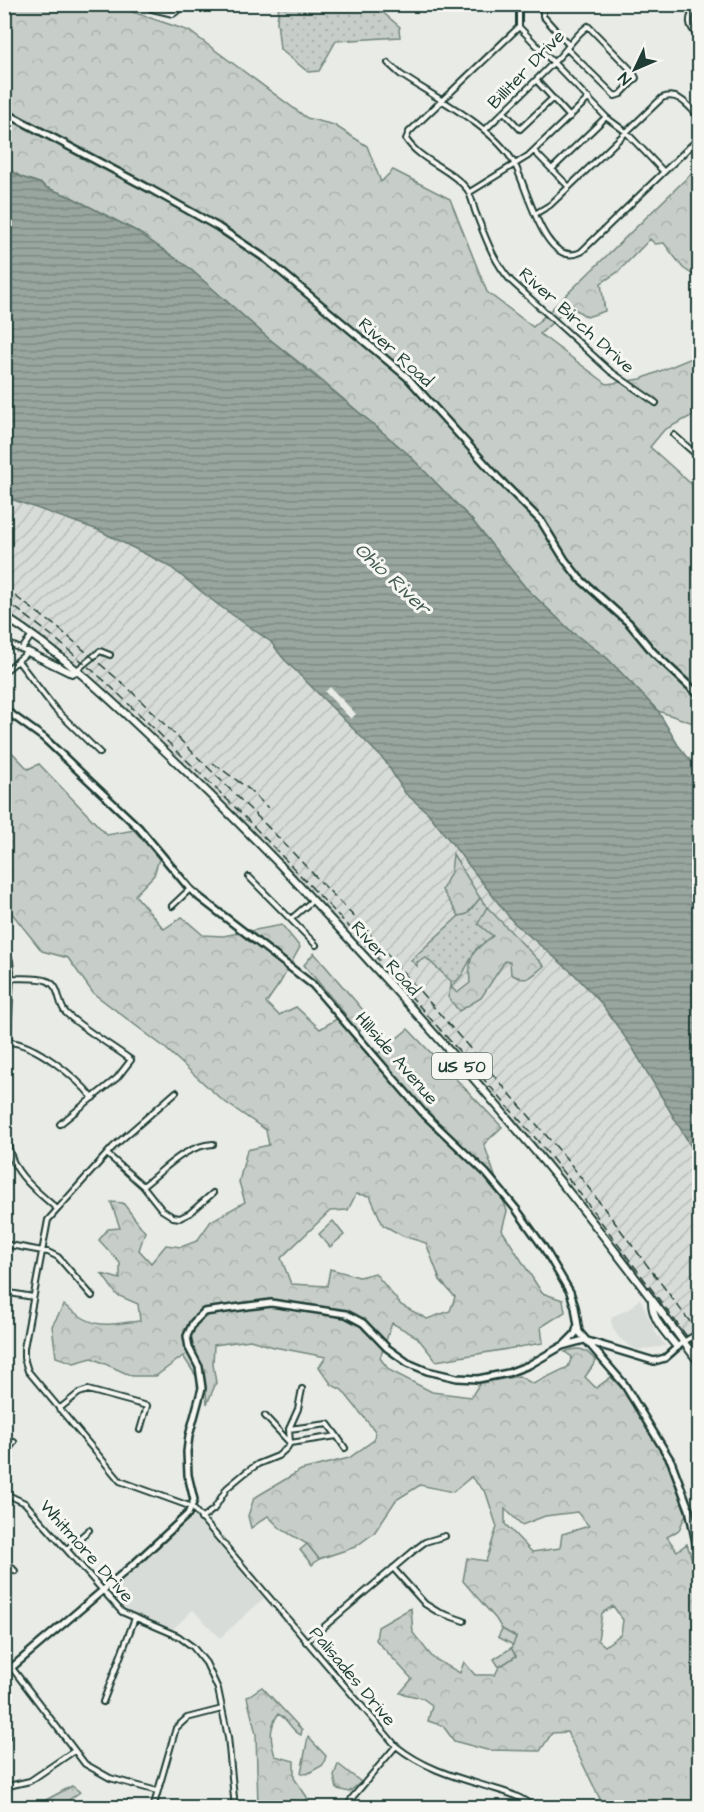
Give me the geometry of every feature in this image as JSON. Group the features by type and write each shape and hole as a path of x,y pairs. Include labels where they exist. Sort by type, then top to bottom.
{"main road":[{"name":"River Road","path":"4,616 32,634 78,670 212,796 378,970 527,1140 652,1300 652,1311 656,1319 680,1345"},
{"path":"25,651 69,672 78,670"},
{"path":"680,1345 699,1364"}],"street":[{"path":"145,4 152,9 173,14 180,9 180,4"},
{"path":"519,4 519,27 606,117 626,132 664,172"},
{"path":"543,4 543,16 568,46"},
{"path":"697,4 689,23 699,38"},
{"path":"519,27 409,132 406,139 413,148 470,192 534,151 589,98"},
{"name":"Billiter Drive","path":"485,130 554,63 568,46 588,27 633,72 636,76 634,81 621,94 615,96 568,46"},
{"path":"388,63 400,74 485,130 499,143 515,164 546,238 564,254 575,255 581,252 699,137"},
{"path":"536,81 570,117"},
{"path":"535,214 550,205 665,96 675,96 681,99 699,118"},
{"path":"504,112 520,129 553,98"},
{"name":"River Road","path":"4,112 152,190 266,259 407,377 498,478 541,521 579,578 629,623 652,651 699,696"},
{"path":"552,169 606,117"},
{"path":"534,151 569,187"},
{"name":"River Birch Drive","path":"470,192 488,243 504,273 610,371 656,403"},
{"path":"674,435 699,458"},
{"path":"4,672 18,661 32,634"},
{"path":"4,642 25,651"},
{"path":"78,670 100,651 110,655"},
{"path":"18,661 55,709 100,753"},
{"name":"Hillside Avenue","path":"4,709 44,738 140,828 190,889 313,985 426,1115 486,1173 516,1209 544,1248 573,1300 577,1327 584,1340 624,1384 671,1461 693,1524 699,1562"},
{"path":"249,878 316,945"},
{"path":"172,906 190,889"},
{"path":"291,919 313,900"},
{"path":"4,945 10,961 11,978 8,1042 4,1056"},
{"path":"11,978 51,982 56,987 62,1007 67,1013 131,1060 117,1078 60,1124"},
{"path":"8,1042 34,1050 80,1082 93,1098"},
{"path":"176,1092 107,1154 46,1224 24,1358 31,1375 123,1483 192,1507"},
{"path":"4,1124 14,1164 34,1188 57,1209"},
{"path":"143,1186 188,1151 213,1144"},
{"path":"107,1154 143,1186 162,1210 169,1215 176,1217 190,1213 213,1193"},
{"path":"4,1244 53,1254 62,1260 92,1296"},
{"path":"4,1292 33,1297"},
{"path":"4,1674 188,1514 192,1507 194,1497 188,1474 187,1452 202,1388 199,1367 189,1348 186,1336 192,1323 204,1312 271,1303 346,1314 363,1323 387,1348 408,1363 427,1371 457,1378 488,1378 529,1365 571,1339 577,1327"},
{"path":"562,1346 584,1340 654,1360 665,1358 699,1332"},
{"path":"596,1353 601,1345"},
{"path":"290,1443 289,1429 298,1409 302,1389"},
{"path":"59,1409 79,1393 92,1390 147,1406 140,1430"},
{"path":"265,1416 290,1443"},
{"path":"289,1429 328,1424 345,1448"},
{"path":"201,1519 214,1509 227,1488 258,1464 278,1456 290,1443 337,1436"},
{"path":"4,1456 14,1442"},
{"name":"Whitmore Drive","path":"4,1493 25,1503 122,1612 171,1631 193,1647 210,1670 218,1689 231,1754 234,1808"},
{"name":"Palisades Drive","path":"192,1507 396,1746 432,1769 519,1797 534,1808"},
{"path":"693,1524 699,1527"},
{"path":"67,1549 88,1530"},
{"path":"306,1642 421,1545 445,1536"},
{"path":"4,1559 15,1571"},
{"path":"393,1568 425,1604 438,1612 464,1621"},
{"path":"103,1702 135,1618"},
{"path":"12,1668 32,1691 75,1751 91,1768 106,1776 157,1791"},
{"path":"153,1808 178,1725 192,1716 222,1710"},
{"path":"347,1808 352,1798 396,1746"},
{"path":"4,1787 30,1781 75,1751"}],"shaded area":[{"path":"145,5 180,5 175,13 152,9"},
{"path":"4,497 98,530 169,566 271,642 282,657 385,761 405,793 428,813 600,1002 632,1047 699,1160 699,1332 682,1343 561,1182 313,900 101,689 5,616"},
{"path":"640,1298 656,1333 666,1346 637,1350 620,1339 613,1329 612,1317 630,1308"},
{"path":"195,1517 264,1598 220,1638 193,1610 172,1630 130,1613 122,1607 109,1590 109,1586 189,1518"}],"green space":[{"path":"4,5 126,5 130,11 189,31 307,118 334,125 367,146 381,182 393,170 450,199 487,292 533,327 691,174 699,179 699,279 683,268 664,243 655,244 650,239 618,272 601,283 605,311 587,317 570,306 540,334 607,384 641,379 699,355 699,412 664,430 650,447 699,491 699,725 658,711 607,658 572,632 525,587 472,520 408,454 267,337 188,267 136,231 71,197 21,177 5,167"},
{"path":"279,5 374,5 400,27 400,37 336,41 319,71 308,72 280,49 277,21"},
{"path":"5,745 28,769 39,764 107,835 134,830 159,859 154,875 135,895 164,929 182,917 203,935 223,936 282,925 300,947 266,1003 279,1015 296,1007 320,1029 345,1014 304,965 314,953 369,1017 353,1041 379,1053 408,1029 502,1127 484,1144 507,1211 502,1230 542,1293 563,1300 565,1312 541,1327 543,1343 436,1361 417,1337 392,1323 380,1358 389,1370 432,1392 471,1397 480,1383 519,1376 533,1384 568,1367 572,1357 565,1352 579,1349 586,1351 596,1361 585,1377 596,1388 611,1377 625,1392 667,1462 686,1514 679,1530 667,1537 677,1551 687,1544 699,1581 700,1781 696,1787 699,1790 699,1807 604,1807 567,1732 552,1733 540,1751 487,1750 454,1741 443,1726 428,1721 432,1705 422,1698 400,1693 412,1679 376,1640 378,1627 411,1608 413,1633 433,1658 460,1673 464,1662 475,1675 495,1675 499,1667 516,1656 511,1648 516,1637 502,1629 463,1581 467,1558 486,1561 497,1527 486,1493 471,1477 453,1492 420,1485 396,1500 374,1533 355,1547 319,1559 307,1544 281,1529 268,1516 251,1528 248,1516 254,1498 301,1470 349,1458 374,1440 375,1431 342,1390 332,1385 319,1367 326,1357 250,1340 214,1345 213,1364 216,1383 207,1404 206,1391 183,1356 156,1376 132,1376 92,1358 74,1363 56,1357 52,1326 64,1305 84,1319 100,1324 140,1321 138,1304 117,1295 102,1274 120,1279 120,1263 99,1240 108,1229 120,1228 111,1202 123,1203 145,1232 139,1250 151,1263 166,1245 181,1247 197,1241 211,1221 245,1202 239,1182 247,1150 269,1145 266,1130 222,1100 164,1047 93,993 68,958 42,951 10,911 5,897","holes":["356,1194 370,1196 383,1225 403,1236 426,1243 440,1280 455,1297 450,1311 427,1319 401,1305 375,1273 359,1277 330,1269 327,1286 291,1284 281,1258 330,1211 348,1210","505,1509 522,1525 545,1516 577,1512 589,1526 562,1534 560,1548 532,1552 505,1524","613,1606 623,1620 621,1634 605,1646 598,1640 602,1613"]},
{"path":"453,854 480,898 467,914 459,916 442,890 451,872"},
{"path":"480,898 487,907 479,924 494,935 476,949 462,975 451,987 451,981 426,958 417,962 417,966 411,960 459,916 467,914"},
{"path":"487,907 544,966 529,978 521,979 511,974 510,962 505,961 481,998 459,1011 448,997 451,987 457,993 470,983 472,955 493,936 478,924"},
{"path":"333,1221 344,1235 330,1247 319,1234"},
{"path":"307,1544 319,1559 312,1565 300,1550"},
{"path":"502,1629 516,1637 513,1645 498,1637"},
{"path":"511,1648 516,1656 499,1667 494,1659"},
{"path":"262,1687 302,1730 301,1735 278,1714 273,1724 271,1739 275,1756 294,1761 294,1778 307,1797 306,1807 258,1807 256,1734 247,1697"},
{"path":"308,1737 326,1756 323,1765 307,1774 301,1773"},
{"path":"338,1764 361,1782 349,1792 337,1789 334,1776"},
{"path":"72,1786 80,1792 59,1807 33,1807"}],"water":[{"name":"Ohio River","path":"4,167 21,177 71,197 136,231 188,267 267,337 408,454 472,520 525,587 572,632 607,658 658,711 678,745 699,771 699,1160 632,1047 600,1002 575,975 513,922 428,813 405,793 385,761 282,657 271,642 169,566 98,530 5,497"}],"pier":[{"path":"330,687 356,714 351,719 325,692"}],"railway":[{"path":"4,588 57,627 128,688 272,831 360,923 566,1158 700,1335"},
{"path":"4,599 106,682 241,813 357,935 538,1141 700,1354"},
{"path":"213,763 250,790 268,808"}]}
